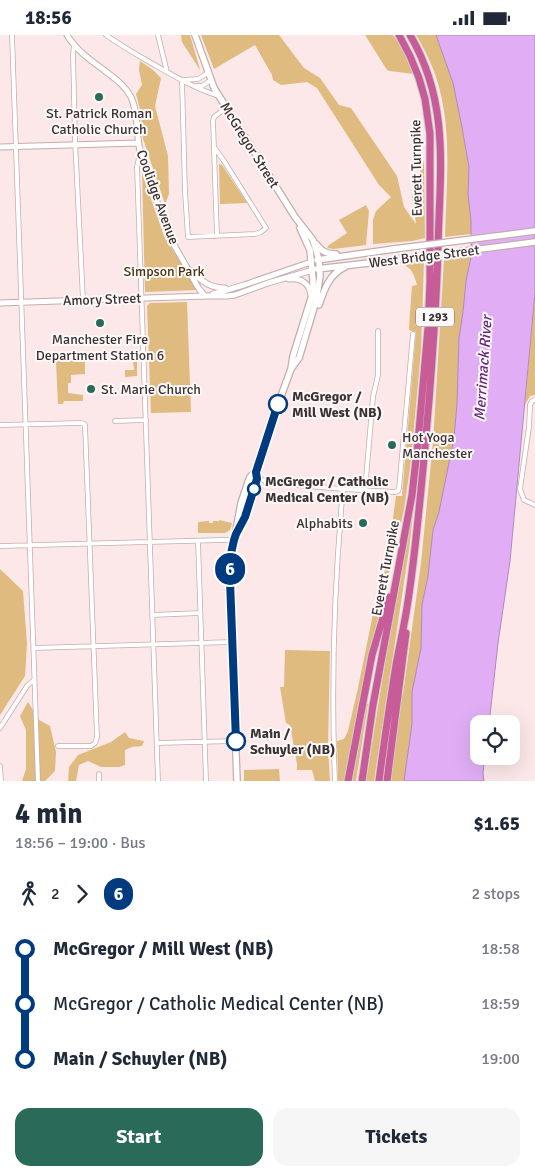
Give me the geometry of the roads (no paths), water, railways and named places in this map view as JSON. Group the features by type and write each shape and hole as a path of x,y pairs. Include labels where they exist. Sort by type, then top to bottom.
{"highway":[{"name":"Everett Turnpike","path":"362,781 373,705 412,495 428,327 430,282 430,145 427,111 423,88 399,35"},
{"name":"Everett Turnpike","path":"379,781 396,664 408,603 423,477 437,292 441,155 439,121 433,88 421,56 410,35"},
{"path":"348,781 372,655 400,558"},
{"path":"387,781 405,643 408,603"}],"main road":[{"name":"McGregor Street","path":"195,35 211,81 226,109 295,217 313,240 319,260 319,285 316,301 299,358 291,369"},
{"name":"McGregor Street","path":"237,781 230,568 241,503 291,369 293,356 311,300 313,270 310,250 295,217"},
{"name":"West Bridge Street","path":"319,260 535,231"},
{"path":"313,240 321,250 329,254 355,254"},
{"name":"West Bridge Street","path":"313,270 535,242"},
{"name":"Amory Street","path":"311,262 319,260"},
{"path":"309,328 330,279 339,270 353,264"},
{"name":"McGregor Street","path":"236,534 245,517 257,479 253,475"}],"street":[{"path":"12,35 38,781"},
{"name":"Coolidge Avenue","path":"67,35 82,53 127,89 134,105 140,151 167,231 174,246 205,296"},
{"path":"106,35 182,80 219,96"},
{"path":"158,35 168,72"},
{"path":"74,45 76,145 83,301"},
{"path":"182,80 198,79 208,73"},
{"path":"182,80 188,237 255,234 261,232 266,228 214,147"},
{"path":"192,85 202,85 211,81"},
{"path":"217,236 213,121 214,117 226,109"},
{"path":"0,147 138,143"},
{"path":"140,151 137,167 158,781"},
{"name":"Amory Street","path":"205,296 311,262"},
{"name":"Coolidge Avenue","path":"186,265 207,285 222,288 237,287"},
{"name":"Amory Street","path":"0,303 230,296 313,270"},
{"name":"Amory Street","path":"268,283 292,279 303,281 310,289 311,300"},
{"path":"365,490 374,397 378,375 378,331"},
{"path":"257,479 272,483 343,489 395,492 399,489 413,334"},
{"path":"534,400 530,405 529,427 520,489 524,501 535,505"},
{"path":"115,421 146,420"},
{"path":"0,425 84,423 85,427 97,737 95,743 91,746 58,746"},
{"path":"335,781 333,725 335,589 343,489"},
{"path":"0,546 234,540"},
{"path":"198,541 206,781"},
{"path":"152,615 200,613"},
{"path":"34,648 232,642"},
{"path":"0,728 27,686 34,680"},
{"path":"157,743 236,741"},
{"path":"0,766 1,781"},
{"path":"98,774 99,781"}],"water":[{"name":"Merrimack River","path":"436,35 535,35 535,293 510,561 490,715 470,715 470,765 484,765 484,781 404,781 412,724 412,692 421,648 422,605 428,576 433,530 439,512 454,438 459,338 471,257 471,220 468,195 469,167 453,83"}],"place":[{"name":"St. Patrick Roman Catholic Church","path":"99,97"},
{"name":"Manchester Fire Department Station 6","path":"100,323"},
{"name":"St. Marie Church","path":"91,389"},
{"name":"McGregor / Mill West (NB)","path":"278,404"},
{"name":"Hot Yoga Manchester","path":"392,445"},
{"name":"McGregor / Catholic Medical Center (NB)","path":"254,489"},
{"name":"Alphabits","path":"363,523"},
{"name":"Main / Schuyler (NB)","path":"236,741"}],"park label":[{"name":"Simpson Park","path":"164,271"}]}
